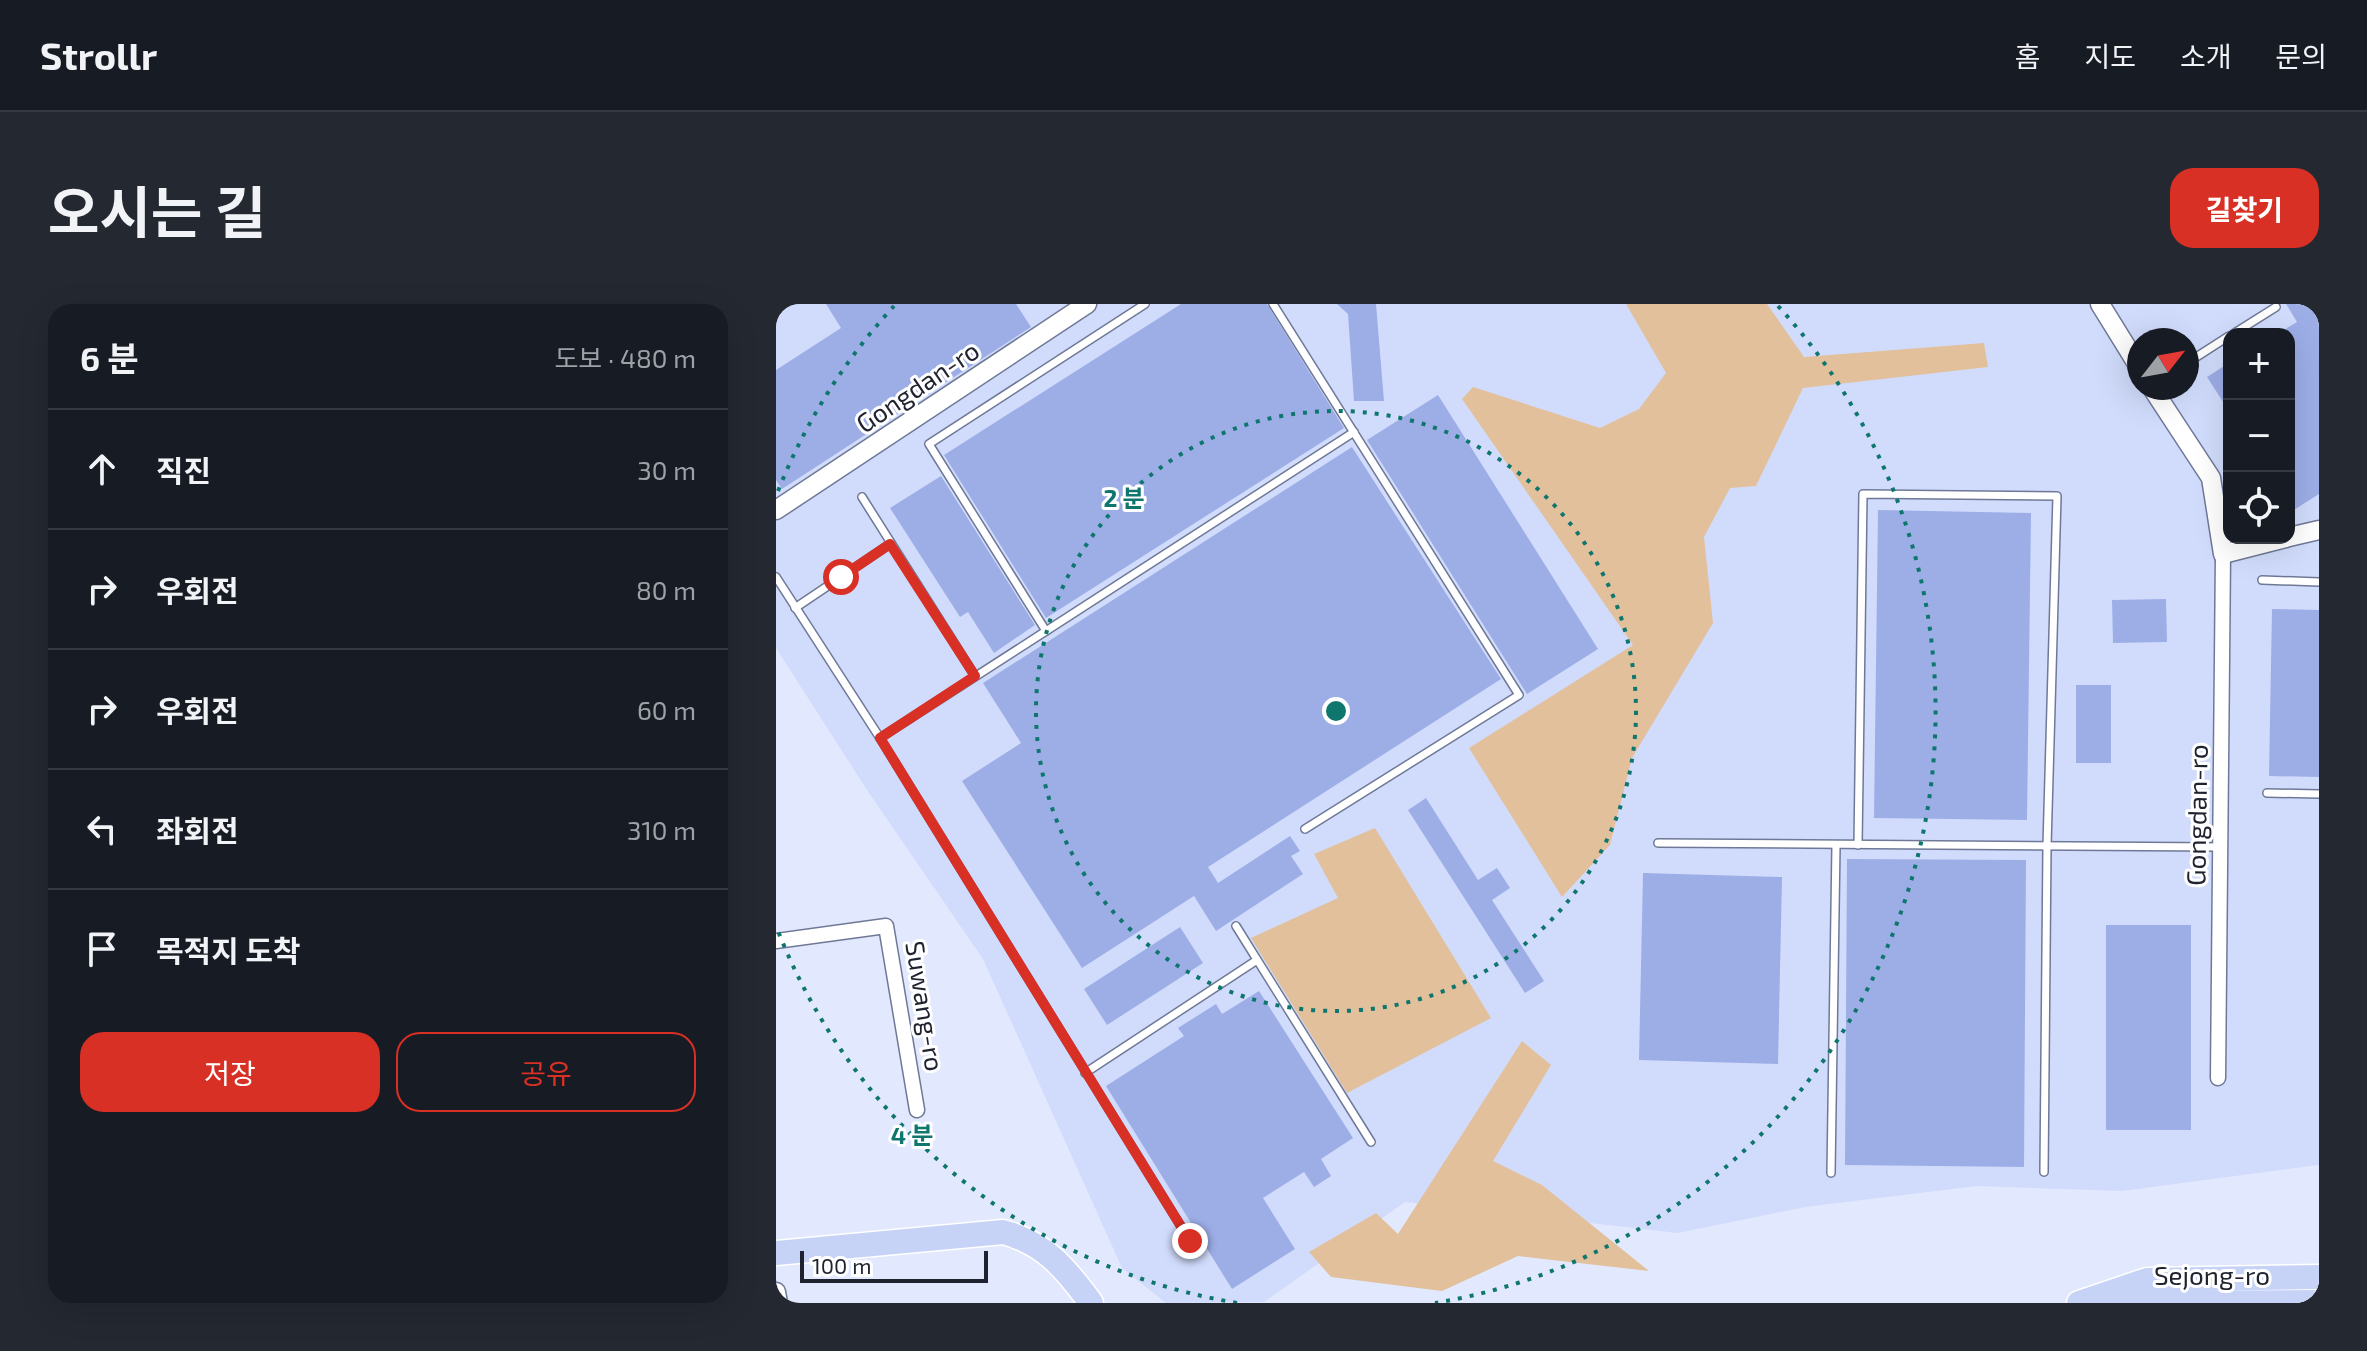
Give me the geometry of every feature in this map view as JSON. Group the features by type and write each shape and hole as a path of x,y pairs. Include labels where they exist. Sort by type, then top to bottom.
{"highway":[{"path":"776,1253 1003,1232 1027,1238 1059,1261 1091,1303"},
{"path":"1059,1261 1070,1303"},
{"path":"2079,1303 2147,1280 2319,1277"},
{"name":"Sejong-ro","path":"2104,1303 2319,1302"}],"street":[{"name":"Gongdan-ro","path":"776,510 1087,304"},
{"path":"2100,304 2127,348"},
{"name":"Gongdan-ro","path":"2160,400 2211,478 2223,554 2218,1078"},
{"path":"2295,536 2319,530"},
{"path":"2223,554 2263,544"},
{"name":"Suwang-ro","path":"776,941 886,926 917,1110"},
{"path":"776,1292 778,1303"}],"lane":[{"path":"1046,631 929,444 1145,304"},
{"path":"1273,304 1519,695 1305,829"},
{"path":"2242,328 2276,307"},
{"path":"2199,355 2223,340"},
{"path":"880,738 1354,432"},
{"path":"1858,845 1863,494 2057,496 2047,846 2044,1172"},
{"path":"862,497 975,676"},
{"path":"795,608 890,544"},
{"path":"776,577 880,738 1190,1241"},
{"path":"2262,580 2319,582"},
{"path":"2267,793 2319,794"},
{"path":"1658,843 2221,847"},
{"path":"1831,1173 1836,845"},
{"path":"1236,926 1371,1142"},
{"path":"1085,1073 1257,960"}],"shaded area":[{"path":"776,304 2319,304 2319,1165 2122,1191 1977,1186 1805,1207 1678,1233 1405,1202 1264,1302 1166,1303 1122,1268 983,959 867,790 776,648"},
{"path":"1626,304 1767,304 1804,357 1984,343 1988,367 1803,388 1756,486 1730,488 1704,537 1713,623 1632,758 1610,845 1562,897 1469,748 1633,645 1462,399 1473,387 1600,428 1639,409 1666,373"},
{"path":"1375,828 1491,1018 1347,1093 1251,938 1338,898 1314,854"},
{"path":"1522,1041 1551,1065 1493,1161 1542,1185 1649,1271 1518,1256 1442,1291 1331,1277 1309,1252 1376,1213 1398,1234"}],"building":[{"path":"826,304 1016,304 1031,327 782,489 776,480 776,370 841,328"},
{"path":"1181,304 1267,304 1344,428 1046,618 944,455"},
{"path":"1337,304 1376,304 1384,401 1354,401 1348,314"},
{"path":"2286,304 2319,304 2319,494 2295,509 2295,328 2287,328 2297,322"},
{"path":"2223,367 2223,402 2207,377"},
{"path":"1438,395 1598,649 1527,694 1367,440"},
{"path":"1352,447 1501,679 1208,867 1218,883 1290,836 1300,851 1291,856 1303,874 1216,931 1194,896 1082,968 962,781 1021,743 983,683"},
{"path":"941,476 1035,625 994,653 968,612 960,617 890,508"},
{"path":"1878,510 2031,513 2027,820 1874,818"},
{"path":"2166,599 2167,642 2113,643 2112,600"},
{"path":"2272,609 2319,610 2319,777 2269,776"},
{"path":"2076,685 2111,685 2111,763 2076,763"},
{"path":"1426,798 1478,880 1497,868 1510,888 1492,900 1544,981 1525,993 1408,810"},
{"path":"1847,859 2026,860 2024,1167 1845,1165"},
{"path":"1643,873 1782,877 1778,1064 1639,1060"},
{"path":"2106,925 2191,925 2191,1130 2106,1130"},
{"path":"1180,927 1203,963 1107,1025 1084,989"},
{"path":"1259,991 1353,1138 1321,1159 1331,1176 1314,1187 1304,1172 1263,1198 1295,1249 1232,1289 1106,1086 1184,1036 1178,1028 1216,1004 1222,1014"}],"route":[{"path":"841,577 890,544 975,676 880,738 1190,1241"}]}
